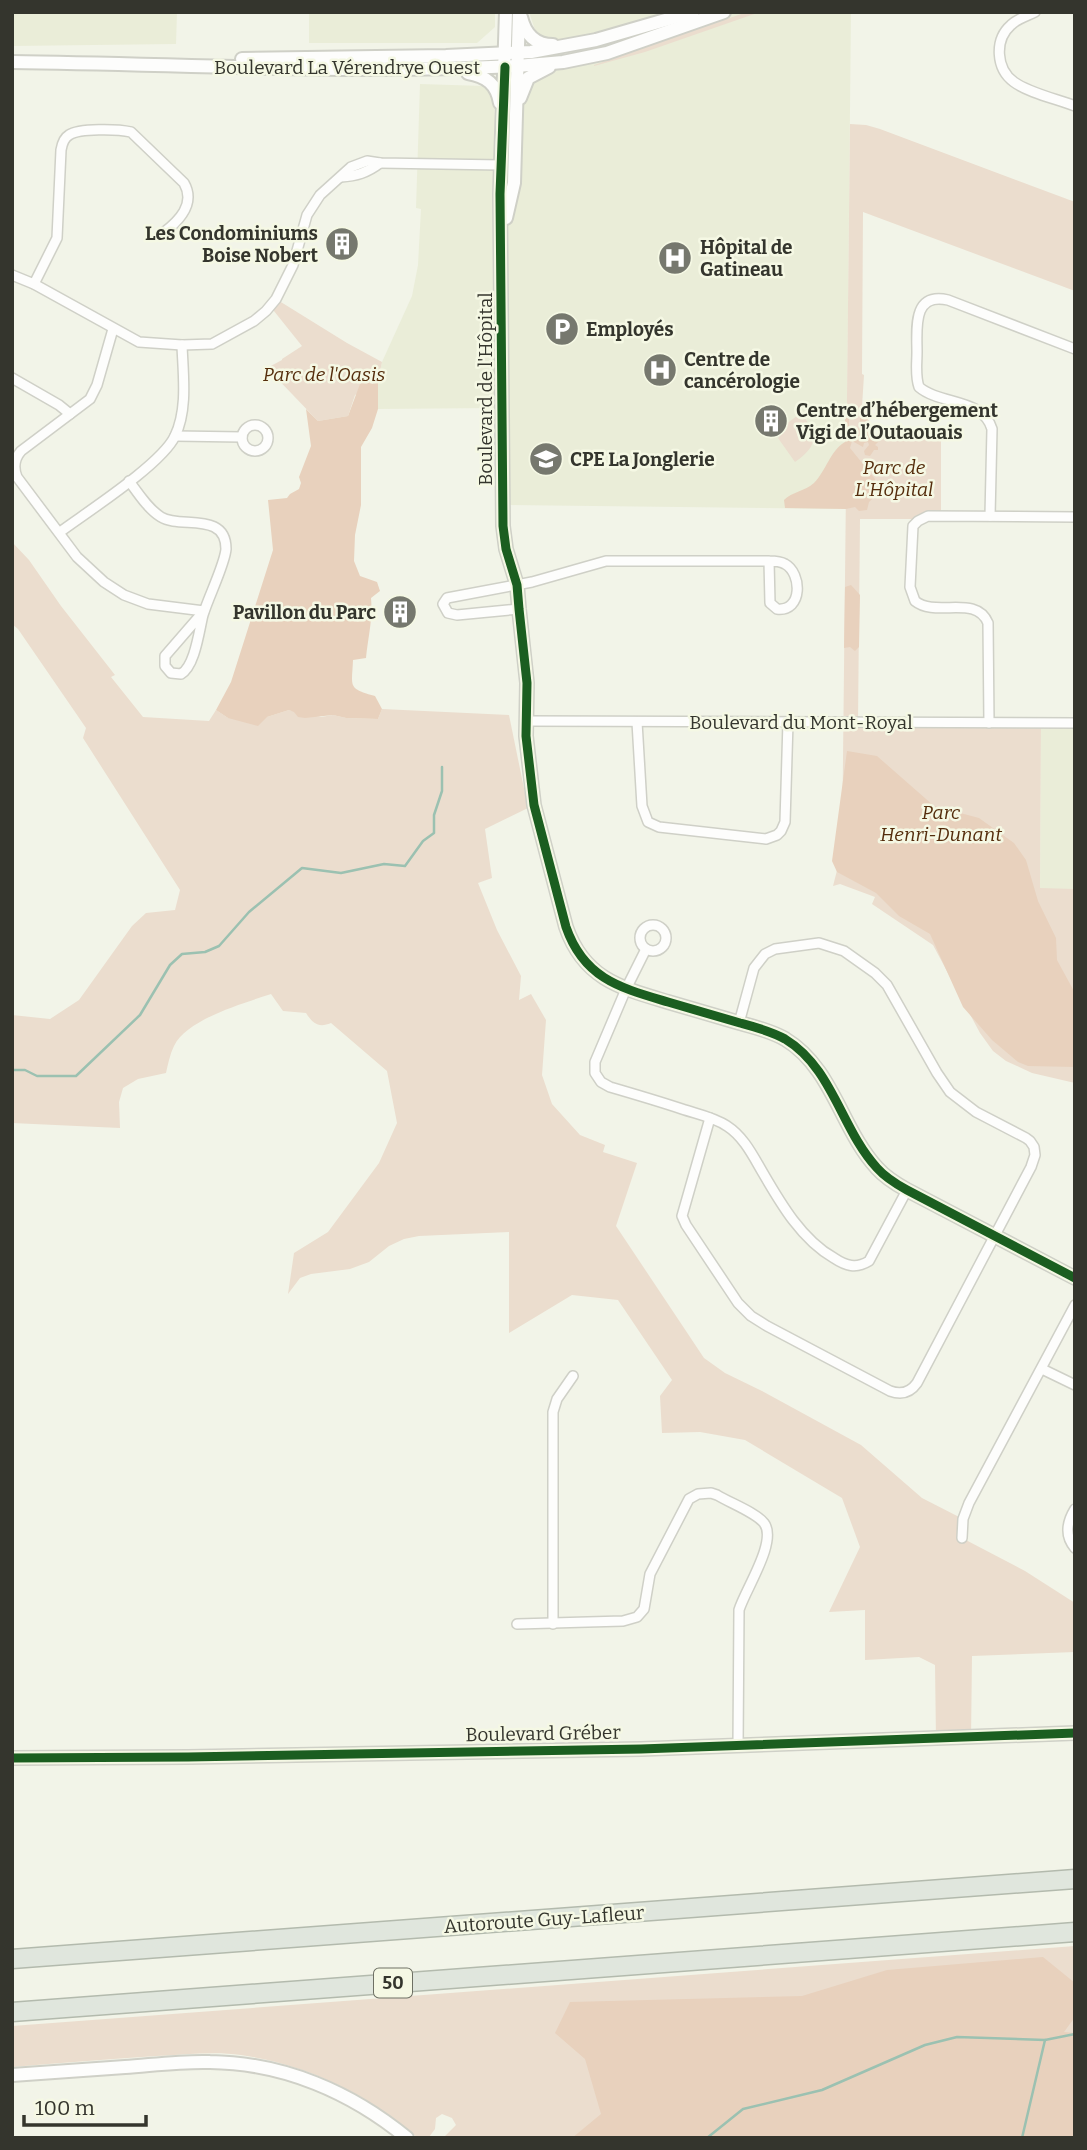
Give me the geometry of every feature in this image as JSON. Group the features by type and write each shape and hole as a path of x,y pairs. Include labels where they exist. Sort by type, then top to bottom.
{"highway":[{"name":"Autoroute Guy-Lafleur","path":"12,1959 1075,1879"},
{"name":"50","path":"12,2012 1075,1932"},
{"path":"12,1953 99,1952"}],"street":[{"name":"Boulevard de l'Hôpital","path":"502,232 512,195 516,118 505,12"},
{"path":"443,62 493,44 499,36 505,12"},
{"name":"Boulevard de l'Hôpital","path":"519,12 502,131 503,526 506,549 517,585 527,683 526,736 534,805 569,935 578,953 607,980 626,989 783,1038 805,1055 820,1073 870,1160 885,1176 907,1191 1075,1278"},
{"path":"519,12 525,29 536,42 547,45 578,44"},
{"name":"Boulevard La Vérendrye Ouest","path":"511,60 693,12"},
{"name":"Boulevard La Vérendrye Ouest","path":"12,62 202,66 511,60 563,62 628,47 724,12"},
{"path":"1035,12 1008,27 999,48 1000,64 1014,83 1075,106"},
{"path":"443,62 479,75 494,85 500,100 502,131"},
{"path":"516,118 523,87 528,78 563,62"},
{"path":"34,284 56,243 61,150 64,141 71,134 81,131 131,132 184,183 189,193 186,209 163,233"},
{"path":"12,275 34,284 145,344 207,345 254,321 276,299 290,272 310,209 326,189 341,177 370,171 380,163 514,165"},
{"path":"990,516 990,422 979,411 919,387 918,321 921,308 936,299 948,300 1075,349"},
{"path":"113,329 94,393 84,405 21,451 14,465 17,477 85,566 114,589 148,604 204,611"},
{"path":"60,532 129,481 160,455 175,436 182,410 182,345"},
{"path":"12,378 60,405 70,414"},
{"path":"175,436 242,437"},
{"path":"129,481 162,518 176,522 206,523 219,530 223,536 225,553 204,611 189,667 181,674 171,673 164,666 165,656 204,611"},
{"path":"989,723 989,629 986,618 972,609 925,607 915,601 910,587 913,526 928,516 1075,517"},
{"path":"519,608 457,615 448,613 443,604 447,598 517,585 606,561 769,561 785,564 796,578 795,603 788,609 777,609 770,603 769,561"},
{"name":"Boulevard du Mont-Royal","path":"527,721 1075,723"},
{"path":"637,722 642,806 649,822 659,827 760,839 777,835 785,822 788,722"},
{"path":"710,1118 683,1212 686,1225 738,1303 751,1316 767,1326 890,1391 906,1393 917,1383 1031,1167 1035,1155 1034,1147 1026,1138 976,1112 950,1092 891,991 876,973 845,951 814,943 770,951 757,963 739,1023"},
{"path":"646,948 596,1062 594,1073 597,1077 610,1087 710,1118 727,1126 746,1144 774,1191 809,1240 821,1251 846,1265 858,1266 869,1261 907,1191"},
{"path":"962,1538 963,1519 970,1503 1075,1306"},
{"path":"1042,1369 1075,1385"},
{"path":"553,1624 554,1412 557,1399 573,1376"},
{"path":"517,1624 622,1621 637,1617 644,1609 650,1574 686,1504 698,1493 717,1495 758,1518 766,1527 768,1544 739,1610 738,1746"},
{"path":"1075,1508 1067,1528 1069,1540 1075,1548"},
{"name":"Boulevard Gréber","path":"12,1758 187,1758 738,1746 1075,1733"},
{"path":"12,2075 191,2062 250,2066 289,2074 333,2090 372,2111 407,2138"}],"shaded area":[{"path":"12,12 177,12 176,44 12,46"},
{"path":"309,12 495,12 495,27 477,43 309,43"},
{"path":"529,12 672,12 596,34 547,43 537,36"},
{"name":"Hôpital de Gatineau","path":"724,12 851,12 846,509 503,505 502,232 516,118 532,75"},
{"path":"420,84 484,86 494,103 495,408 378,409 378,380 382,362 412,296 418,265 421,209 416,208"},
{"path":"1041,723 1075,723 1075,889 1040,889"}],"green space":[{"path":"747,12 760,12 645,52 594,66 594,65"},
{"name":"Parc Henri-Dunant","path":"850,124 880,129 1075,202 1075,291 863,212 864,375 860,438 941,437 941,516 921,519 860,519 858,722 1041,723 1040,888 1075,889 1075,1083 1032,1073 1006,1061 993,1051 980,1033 933,945 872,904 875,897 840,884 833,886 842,851"},
{"name":"Parc de l'Oasis","path":"276,299 382,362 378,380 355,395 348,416 318,421 267,368 302,346 270,306"},
{"path":"378,380 378,409 372,428 361,447 361,505 355,535 354,561 360,576 377,582 380,591 371,598 366,658 353,660 352,681 355,688 375,696 382,709 378,719 333,715 305,718 298,717 289,710 267,717 258,726 228,718 216,710 231,682 273,550 268,500 287,498 299,489 299,477 311,446 306,409 318,421 348,416 360,384 372,384"},
{"path":"801,413 811,428 813,439 812,445 795,462 778,438 781,435 778,430"},
{"path":"845,417 849,418 849,426 860,429 860,418 867,418 870,422 868,428 880,440 875,445 878,450 874,450 870,456 865,455 864,451 869,445 868,442 864,443 863,447 852,441 850,448 875,479 875,496 869,502 867,510 859,511 855,507 785,508 784,500 814,483 845,442"},
{"path":"12,542 29,560 115,675 111,677 143,717 209,721 216,710 228,718 267,717 289,710 321,717 333,715 378,719 382,709 509,715 528,808 485,829 492,878 478,883 497,930 521,976 519,1000 531,994 546,1020 542,1075 552,1104 580,1135 605,1145 603,1152 637,1163 616,1226 704,1358 725,1373 861,1445 922,1498 963,1519 962,1538 1025,1571 1075,1603 1075,1652 972,1656 971,1739 936,1740 935,1665 919,1657 865,1660 865,1610 829,1612 860,1547 842,1498 745,1440 700,1432 662,1433 660,1396 672,1380 618,1300 572,1295 509,1333 509,1232 404,1239 389,1246 369,1262 350,1269 300,1278 288,1294 294,1253 328,1232 379,1163 397,1123 387,1071 331,1023 320,1025 306,1013 283,1011 271,994 217,1013 181,1036 173,1049 166,1073 138,1079 123,1088 119,1102 120,1128 12,1123 12,1015 50,1019 79,1000 132,926 146,913 175,910 180,890 83,738 86,728 12,624"},
{"path":"851,585 860,595 859,647 855,651 850,647 844,648 845,587"},
{"name":"Parc Henri-Dunant","path":"847,751 877,756 934,806 979,818 1014,843 1026,860 1038,901 1056,938 1057,960 1075,993 1075,1067 1028,1066 1018,1062 992,1040 963,1007 930,934 899,916 876,893 837,872 832,861"},
{"path":"1075,1946 1075,2138 443,2138 456,2125 452,2118 442,2114 436,2118 435,2129 429,2137 418,2138 378,2108 336,2084 290,2066 241,2055 188,2054 12,2067 12,2026"},
{"path":"1043,1957 1075,1983 1075,2017 1064,2032 1075,2033 1075,2138 572,2138 601,2114 585,2059 555,2033 570,2002 802,1996 887,1970"}],"waterway":[{"path":"12,1070 25,1070 37,1076 76,1076 140,1015 170,965 182,954 205,952 219,946 249,912 302,868 341,873 384,864 405,866 423,841 434,833 434,815 442,791 442,767"},
{"path":"707,2138 743,2109 822,2090 925,2045 957,2037 1045,2040 1075,2034"},
{"path":"1022,2138 1045,2040"}],"cycle path":[{"path":"505,67 500,194 503,526 506,549 517,585 527,683 526,736 534,805 566,927 574,945 594,970 620,986 785,1039 815,1066 854,1135 884,1174 907,1190 1075,1278"},
{"path":"12,1758 641,1749 1075,1733"}],"place":[{"name":"Les Condominiums Boise Nobert","path":"342,244"},
{"name":"Hôpital de Gatineau","path":"675,258"},
{"name":"Employés","path":"562,329"},
{"name":"Centre de cancérologie","path":"660,370"},
{"name":"Centre d’hébergement Vigi de l’Outaouais","path":"771,421"},
{"name":"CPE La Jonglerie","path":"546,459"},
{"name":"Pavillon du Parc","path":"400,612"}],"park label":[{"name":"Parc de L'Hôpital","path":"894,478"}]}
